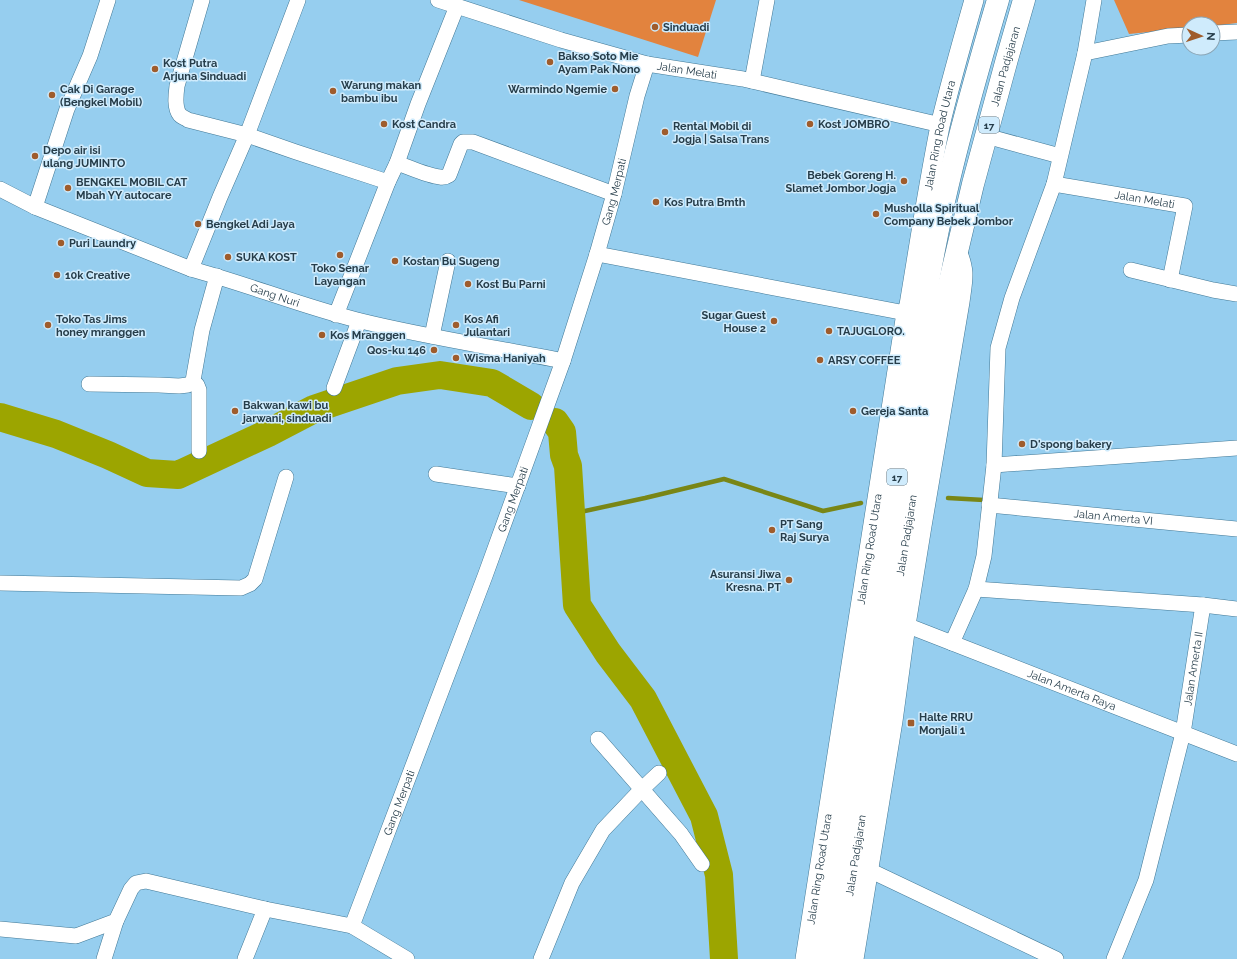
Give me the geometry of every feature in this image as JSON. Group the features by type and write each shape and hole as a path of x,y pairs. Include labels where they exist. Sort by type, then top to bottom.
{"highway":[{"name":"Jalan Padjajaran","path":"814,951 914,315 971,94 998,0"},
{"name":"Jalan Padjajaran","path":"839,959 939,331 957,250 986,136 1024,0"}],"street":[{"path":"35,207 67,109 90,56 108,0"},
{"path":"202,0 177,86 177,109 180,115 188,120 247,135 388,182"},
{"path":"191,269 247,135 298,0"},
{"path":"752,81 767,0"},
{"name":"Jalan Ring Road Utara","path":"914,315 910,298 929,181 956,61 974,0"},
{"path":"952,643 976,589 984,556 994,465 998,348 1012,298 1054,184 1085,53 1094,0"},
{"path":"336,315 388,182 397,163 418,104 445,2"},
{"name":"Jalan Melati","path":"445,2 561,40 647,64 752,81 941,125"},
{"path":"1221,33 1237,32"},
{"path":"1085,53 1168,36 1181,35"},
{"name":"Gang Merpati","path":"352,926 483,584 563,362 614,194 637,96 647,64"},
{"path":"986,136 1060,156"},
{"path":"397,163 441,178 446,177 449,175 461,144 464,142 473,142 614,194"},
{"name":"Jalan Melati","path":"1054,184 1186,206 1170,280"},
{"name":"Gang Nuri","path":"0,189 35,207 191,269 336,315 359,321 563,362"},
{"path":"854,959 893,721 920,534 960,302 964,273 957,250"},
{"path":"597,254 914,315"},
{"path":"432,336 448,261"},
{"path":"1131,270 1213,290 1237,294"},
{"path":"89,384 180,386 188,385 193,381 202,330 217,276"},
{"path":"334,388 359,321"},
{"path":"193,381 199,390 199,451"},
{"path":"994,465 1237,448"},
{"path":"436,474 518,486"},
{"path":"0,583 241,588 250,584 255,579 286,477"},
{"name":"Jalan Amerta VI","path":"990,506 1237,529"},
{"path":"976,589 1237,608"},
{"name":"Jalan Amerta II","path":"1114,959 1146,880 1183,733 1203,605"},
{"name":"Jalan Amerta Raya","path":"906,624 1237,754"},
{"path":"598,739 680,834 702,864"},
{"path":"541,959 572,883 603,830 659,773"},
{"path":"869,870 1056,959"},
{"path":"104,959 116,921 131,888 136,883 146,881 265,909 352,926 407,959"},
{"path":"245,959 265,909"},
{"path":"0,929 76,936 116,921"}],"shaded area":[{"name":"Sinduadi","path":"519,0 716,0 698,57"},
{"path":"1114,0 1237,0 1237,23 1221,25 1221,16 1181,16 1181,29 1129,34"}],"waterway":[{"path":"0,417 56,434 147,473 178,475 268,433 314,409 397,381 440,375 492,383 531,406"},
{"path":"555,422 562,432 564,455 568,466 577,605 608,653 643,699 704,816 719,875 724,959"},
{"path":"571,514 724,479 823,511 861,503"},
{"path":"948,498 984,500"}],"place":[{"name":"Sinduadi","path":"655,27"},
{"name":"Bakso Soto Mie Ayam Pak Nono","path":"550,62"},
{"name":"Kost Putra Arjuna Sinduadi","path":"155,69"},
{"name":"Warmindo Ngemie","path":"615,89"},
{"name":"Warung makan bambu ibu","path":"333,91"},
{"name":"Cak Di Garage (Bengkel Mobil)","path":"52,95"},
{"name":"Kost Candra","path":"384,124"},
{"name":"Kost JOMBRO","path":"810,124"},
{"name":"Rental Mobil di Jogja | Salsa Trans","path":"665,132"},
{"name":"Depo air isi ulang JUMINTO","path":"35,156"},
{"name":"Bebek Goreng H. Slamet Jombor Jogja","path":"904,181"},
{"name":"BENGKEL MOBIL CAT Mbah YY autocare","path":"68,188"},
{"name":"Kos Putra Bmth","path":"656,202"},
{"name":"Musholla Spiritual Company Bebek Jombor","path":"876,214"},
{"name":"Bengkel Adi Jaya","path":"198,224"},
{"name":"Puri Laundry","path":"61,243"},
{"name":"Toko Senar Layangan","path":"340,255"},
{"name":"SUKA KOST","path":"228,257"},
{"name":"Kostan Bu Sugeng","path":"395,261"},
{"name":"10k Creative","path":"57,275"},
{"name":"Kost Bu Parni","path":"468,284"},
{"name":"Sugar Guest House 2","path":"774,321"},
{"name":"Toko Tas Jims honey mranggen","path":"48,325"},
{"name":"Kos Afi Julantari","path":"456,325"},
{"name":"TAJUGLORO.","path":"829,331"},
{"name":"Kos Mranggen","path":"322,335"},
{"name":"Qos-ku 146","path":"434,350"},
{"name":"Wisma Haniyah","path":"456,358"},
{"name":"ARSY COFFEE","path":"820,360"},
{"name":"Bakwan kawi bu jarwani, sinduadi","path":"235,411"},
{"name":"Gereja Santa","path":"853,411"},
{"name":"D'spong bakery","path":"1022,444"},
{"name":"PT Sang Raj Surya","path":"772,530"},
{"name":"Asuransi Jiwa Kresna. PT","path":"789,580"},
{"name":"Halte RRU Monjali 1","path":"911,723"}]}
